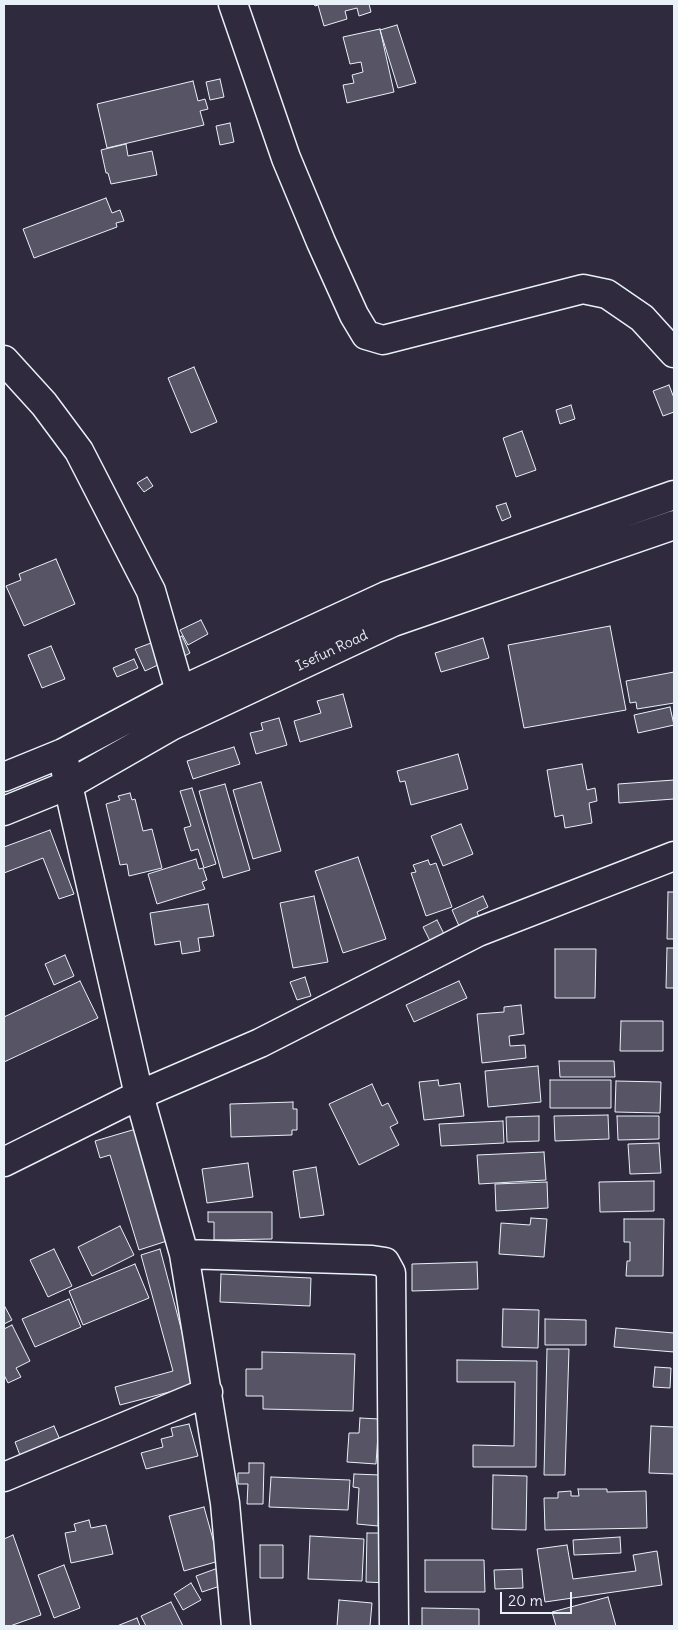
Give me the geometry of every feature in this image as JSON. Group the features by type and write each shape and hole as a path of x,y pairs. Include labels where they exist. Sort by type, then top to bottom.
{"street":[{"path":"233,4 290,166 321,242 354,315 366,334 383,340 582,289 607,294 642,318 674,353"},
{"path":"4,360 44,404 79,451 151,591 180,691"},
{"name":"Isefun Road","path":"4,777 63,753 180,691 386,596 674,495"},
{"name":"Isefun Road","path":"4,811 68,785 171,726 393,622 674,525"},
{"path":"63,753 68,785 139,1095 184,1254 225,1503 236,1626"},
{"path":"4,1162 139,1095 260,1043 478,932 674,856"},
{"path":"184,1254 385,1262 391,1273 394,1626"},
{"path":"4,1477 208,1392"}],"building":[{"path":"314,4 369,4 371,12 359,16 357,8 345,11 347,19 324,26 318,5 315,6"},
{"path":"397,25 416,83 398,88 380,30"},
{"path":"380,29 394,92 347,103 343,85 354,83 352,75 363,72 361,62 350,64 343,37"},
{"path":"220,79 224,97 210,100 206,82"},
{"path":"193,81 198,101 205,99 208,109 200,111 204,125 107,148 97,104"},
{"path":"230,123 234,142 220,145 216,126"},
{"path":"126,144 128,156 152,151 157,175 111,184 108,173 106,173 101,150"},
{"path":"106,198 112,213 120,210 124,221 116,223 117,227 34,258 23,229"},
{"path":"194,367 217,422 191,433 168,378"},
{"path":"669,385 674,398 674,412 663,416 653,391"},
{"path":"571,405 575,419 560,424 556,410"},
{"path":"522,431 536,470 516,477 503,438"},
{"path":"147,477 153,486 144,492 137,483"},
{"path":"506,503 511,517 502,521 496,506"},
{"path":"56,559 75,604 24,626 6,586 21,580 19,574"},
{"path":"201,620 208,634 188,645 180,630"},
{"path":"610,626 626,710 524,728 508,645"},
{"path":"182,636 190,653 181,658 173,641"},
{"path":"483,638 489,658 441,672 435,653"},
{"path":"151,643 160,664 145,671 135,649"},
{"path":"51,646 65,679 42,688 28,655"},
{"path":"134,659 138,668 117,677 113,668"},
{"path":"674,672 674,703 637,709 636,702 630,703 626,681"},
{"path":"343,694 352,727 300,742 294,721 321,713 317,701"},
{"path":"670,707 674,725 638,733 634,715"},
{"path":"279,718 287,745 256,754 250,733 263,730 261,723"},
{"path":"234,747 240,764 193,779 187,761"},
{"path":"458,754 468,789 411,805 405,781 400,782 397,771"},
{"path":"582,764 587,790 595,788 597,801 589,803 592,823 565,828 563,815 555,817 547,770"},
{"path":"674,780 674,799 619,803 618,784"},
{"path":"261,782 281,851 253,859 233,790"},
{"path":"225,784 250,870 223,878 199,791"},
{"path":"192,788 216,864 204,868 198,849 191,851 184,828 191,826 180,791"},
{"path":"130,793 132,800 135,799 143,831 152,829 162,868 129,876 127,864 120,865 106,804 120,800 118,796"},
{"path":"461,824 473,854 443,866 431,836"},
{"path":"50,830 74,894 59,899 43,858 4,873 4,847"},
{"path":"358,857 386,939 343,953 315,871"},
{"path":"196,859 199,869 203,868 207,880 202,882 205,889 157,904 148,874"},
{"path":"428,860 430,865 436,863 452,907 426,916 411,873 416,872 413,865"},
{"path":"668,892 674,892 674,939 667,939"},
{"path":"314,896 328,962 293,968 280,903"},
{"path":"483,896 488,907 477,912 479,917 459,926 452,910"},
{"path":"208,904 214,936 198,938 200,951 182,954 180,941 155,945 150,913"},
{"path":"437,920 447,940 433,947 423,927"},
{"path":"667,948 674,948 674,988 666,988"},
{"path":"555,949 596,949 595,998 555,998"},
{"path":"65,955 74,976 54,985 45,964"},
{"path":"305,977 311,996 297,1000 290,982"},
{"path":"80,981 98,1018 4,1062 4,1017"},
{"path":"459,981 467,998 414,1022 406,1005"},
{"path":"521,1005 524,1034 509,1036 510,1046 525,1045 526,1058 482,1063 477,1014 504,1012 504,1007"},
{"path":"621,1021 663,1021 663,1051 620,1051"},
{"path":"559,1061 614,1061 615,1077 560,1077"},
{"path":"538,1066 541,1102 488,1107 485,1071"},
{"path":"438,1080 439,1086 460,1083 464,1116 424,1120 419,1082"},
{"path":"550,1080 611,1080 611,1108 550,1108"},
{"path":"616,1081 661,1082 660,1113 615,1112"},
{"path":"372,1084 382,1106 388,1103 398,1123 390,1127 399,1145 359,1165 329,1104"},
{"path":"293,1102 293,1109 297,1109 297,1130 292,1130 292,1135 231,1137 230,1104"},
{"path":"608,1115 609,1139 555,1141 554,1116"},
{"path":"539,1116 539,1141 507,1142 506,1117"},
{"path":"617,1116 659,1116 659,1139 618,1140"},
{"path":"503,1121 504,1143 441,1146 439,1124"},
{"path":"136,1129 170,1240 139,1250 110,1155 100,1158 95,1141"},
{"path":"659,1143 661,1173 630,1174 628,1144"},
{"path":"544,1152 546,1180 479,1184 477,1155"},
{"path":"248,1163 253,1197 207,1203 202,1169"},
{"path":"316,1167 324,1215 300,1218 293,1171"},
{"path":"654,1181 654,1211 600,1212 599,1182"},
{"path":"547,1182 548,1208 496,1211 495,1184"},
{"path":"208,1212 272,1212 272,1239 214,1240 214,1222 208,1222"},
{"path":"531,1218 547,1219 544,1257 499,1254 501,1223 530,1225"},
{"path":"624,1219 664,1219 663,1276 626,1276 627,1261 630,1261 630,1242 624,1242"},
{"path":"120,1226 134,1255 92,1276 78,1247"},
{"path":"54,1249 72,1286 48,1297 30,1260"},
{"path":"160,1249 196,1385 120,1405 115,1387 173,1371 141,1255"},
{"path":"477,1262 478,1289 412,1291 412,1264"},
{"path":"135,1264 149,1298 83,1325 69,1291"},
{"path":"221,1274 311,1278 310,1306 220,1302"},
{"path":"69,1299 81,1327 35,1347 22,1319"},
{"path":"4,1305 12,1320 4,1324"},
{"path":"503,1309 539,1310 538,1348 502,1347"},
{"path":"545,1319 586,1320 586,1345 545,1345"},
{"path":"12,1325 30,1361 16,1368 21,1377 8,1383 4,1375 4,1329"},
{"path":"616,1328 674,1333 674,1352 614,1347"},
{"path":"547,1349 569,1349 565,1475 544,1475"},
{"path":"262,1352 355,1354 353,1411 263,1409 263,1396 246,1396 246,1369 262,1369"},
{"path":"457,1360 537,1361 536,1467 473,1467 473,1445 514,1446 515,1382 457,1382"},
{"path":"655,1367 671,1368 670,1388 653,1387"},
{"path":"360,1418 379,1419 376,1464 347,1462 349,1433 359,1433"},
{"path":"189,1424 198,1456 146,1469 141,1453 163,1447 161,1439 173,1436 171,1428"},
{"path":"54,1426 61,1442 21,1458 15,1442"},
{"path":"651,1426 674,1427 674,1474 649,1473"},
{"path":"249,1463 264,1463 263,1504 247,1504 248,1484 238,1484 238,1473 249,1473"},
{"path":"354,1474 380,1475 378,1526 357,1524 359,1488 353,1487"},
{"path":"493,1475 527,1476 526,1530 492,1529"},
{"path":"271,1477 350,1480 348,1510 269,1507"},
{"path":"578,1489 607,1489 607,1492 646,1491 647,1528 545,1530 544,1498 558,1498 558,1492 571,1491 571,1496 579,1496"},
{"path":"204,1507 219,1561 184,1571 169,1516"},
{"path":"89,1520 91,1528 106,1525 113,1554 71,1563 65,1533 76,1531 74,1524"},
{"path":"367,1533 390,1533 389,1583 366,1582"},
{"path":"13,1535 41,1615 10,1626 4,1626 4,1539"},
{"path":"310,1536 364,1539 362,1581 308,1579"},
{"path":"620,1537 621,1553 574,1555 573,1540"},
{"path":"260,1545 283,1545 283,1578 260,1578"},
{"path":"567,1545 573,1579 636,1571 633,1555 657,1551 662,1585 545,1602 537,1549"},
{"path":"425,1560 484,1560 485,1592 425,1592"},
{"path":"64,1565 80,1608 54,1618 38,1575"},
{"path":"218,1568 223,1585 202,1592 196,1576"},
{"path":"522,1569 523,1588 495,1589 494,1570"},
{"path":"191,1583 201,1600 183,1610 174,1594"},
{"path":"608,1597 616,1626 556,1626 552,1612"},
{"path":"339,1600 372,1603 370,1626 337,1626"},
{"path":"171,1602 183,1626 146,1626 141,1616"},
{"path":"422,1608 479,1609 479,1626 422,1626"},
{"path":"137,1618 140,1626 117,1626"}]}
